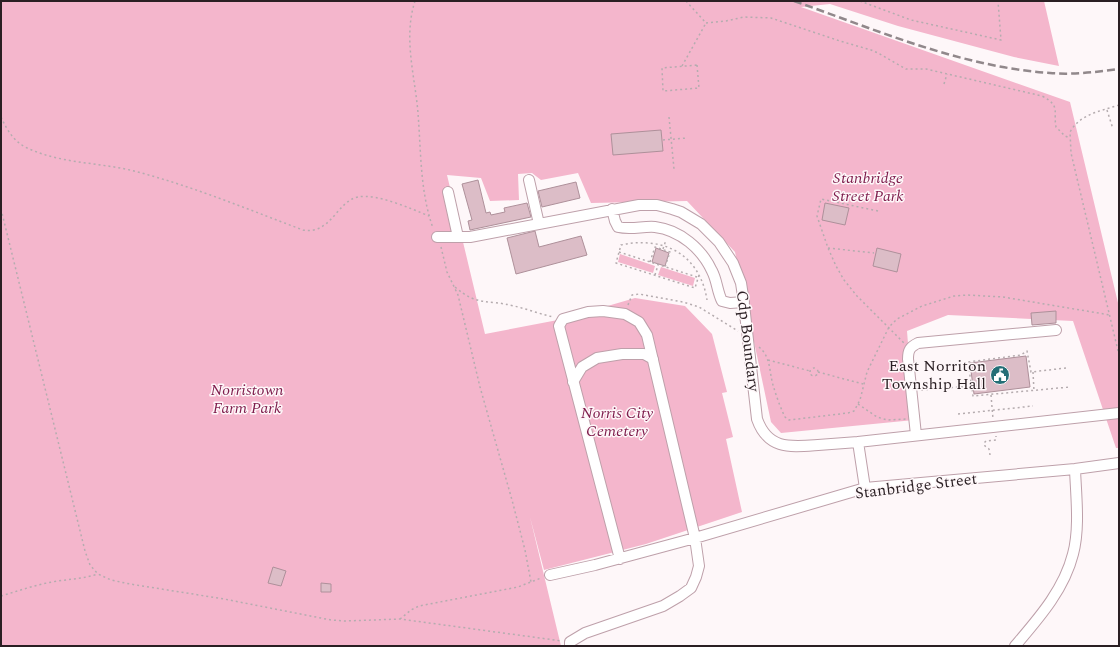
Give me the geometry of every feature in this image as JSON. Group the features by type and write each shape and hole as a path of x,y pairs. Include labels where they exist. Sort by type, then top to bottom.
{"street":[{"path":"529,180 539,224"},
{"path":"448,192 458,237"},
{"name":"Cdp Boundary","path":"437,237 470,237 639,205 657,205 680,212 701,224 719,242 733,263 741,283 757,419 760,427 764,433 776,443 790,447 858,442 1119,413"},
{"path":"612,209 618,227 627,229 655,227 671,232 688,240 702,254 713,272 718,294 722,301 730,303 744,302"},
{"path":"570,644 585,633 663,606 680,596 691,588 700,566 695,538 645,330 639,322 625,314 614,312 588,312 563,319 559,326 620,559"},
{"path":"916,435 908,359 908,350 910,348 918,343 1056,330"},
{"path":"573,382 582,367 597,358 622,354 644,354 653,359"},
{"path":"858,442 866,488"},
{"name":"Stanbridge Street","path":"550,575 595,566 866,488 1075,469 1119,463"},
{"path":"1015,646 1039,617 1055,594 1067,573 1074,553 1077,516 1075,469"}],"path":[{"path":"415,1 410,16 410,40 423,175 429,216 443,254 447,272 458,295 481,393 525,550 531,582"},
{"path":"686,1 706,23"},
{"path":"860,1 911,20 1001,40 998,1"},
{"path":"706,23 744,17 771,18 871,50 906,69 926,69 1042,96 1052,103 1055,110 1056,127 1070,138"},
{"path":"682,66 706,23"},
{"path":"697,65 699,88 682,91 663,91 662,68 682,66 697,65"},
{"path":"944,84 947,74"},
{"path":"1119,105 1078,120 1070,132 1070,138 1071,153 1119,355"},
{"path":"1107,109 1112,129"},
{"path":"1,117 15,140 38,152 62,159 115,167 157,178 303,230 309,231 318,229 348,202 356,197 362,196 381,199 429,216"},
{"path":"669,117 674,168"},
{"path":"663,140 686,138"},
{"path":"878,211 821,199 817,216 828,248 844,280 857,296 910,348"},
{"path":"1,209 85,551 90,565 98,574 111,580 124,583 224,599 316,618 345,622 400,619 570,644"},
{"path":"699,275 695,288 616,263 621,245 647,242 664,246 690,261 699,275 705,289 707,300"},
{"path":"663,250 664,246"},
{"path":"650,262 655,247 670,252 665,267"},
{"path":"828,248 874,253"},
{"path":"619,252 698,278"},
{"path":"655,275 658,265"},
{"path":"454,287 474,300 512,305 563,319"},
{"path":"625,314 632,295 639,294 683,302 699,307 741,333"},
{"path":"1034,391 1033,372 1031,372 1028,351 1021,355 968,362 973,396 1034,391 1070,387"},
{"path":"768,360 810,371 813,376 817,375 818,372"},
{"path":"810,371 813,368 816,368 818,372 863,384"},
{"path":"1033,372 1066,368"},
{"path":"911,391 972,386"},
{"path":"858,404 878,418 887,420 914,418"},
{"path":"958,414 1033,406"},
{"path":"1,596 48,583 71,578 86,578 98,574"},
{"path":"400,619 411,610 419,606 518,587 550,575"}],"green space":[{"name":"Norristown Farm Park","path":"1,1 1044,1 1059,66 1014,57 898,26 830,4 801,7 1070,102 1119,307 1119,448 1116,448 1073,321 948,315 907,331 914,420 781,433 771,422 735,252 687,201 591,203 578,173 541,180 532,173 518,174 519,200 490,201 481,178 447,175 485,334 563,319 635,298 685,306 712,334 727,392 722,393 733,437 726,439 742,512 646,544 544,570 530,517 561,646 1,646"},
{"path":"620,254 655,266 653,273 618,262"},
{"path":"661,267 695,278 693,286 658,275"}],"building":[{"path":"661,130 663,151 613,155 611,134"},
{"path":"478,180 486,213 490,212 491,215 505,212 504,208 527,203 531,217 470,230 468,221 472,220 462,184"},
{"path":"576,182 580,198 542,207 538,191"},
{"path":"825,203 849,208 845,225 822,220"},
{"path":"535,231 539,247 581,236 587,255 516,274 507,238"},
{"path":"656,248 669,253 665,266 652,262"},
{"path":"877,248 901,254 897,272 873,266"},
{"path":"1056,311 1056,323 1032,325 1031,313"},
{"name":"East Norriton Township Hall","path":"1026,356 1030,387 974,394 970,363"},
{"path":"273,567 286,571 281,586 268,583"},
{"path":"321,583 331,584 331,592 321,592"}],"railway":[{"path":"794,1 920,46 984,63 1059,74 1119,69"}],"place":[{"name":"East Norriton Township Hall","path":"1000,375"}],"park label":[{"name":"Stanbridge Street Park","path":"868,187"},
{"name":"Norris City Cemetery","path":"617,422"}]}
